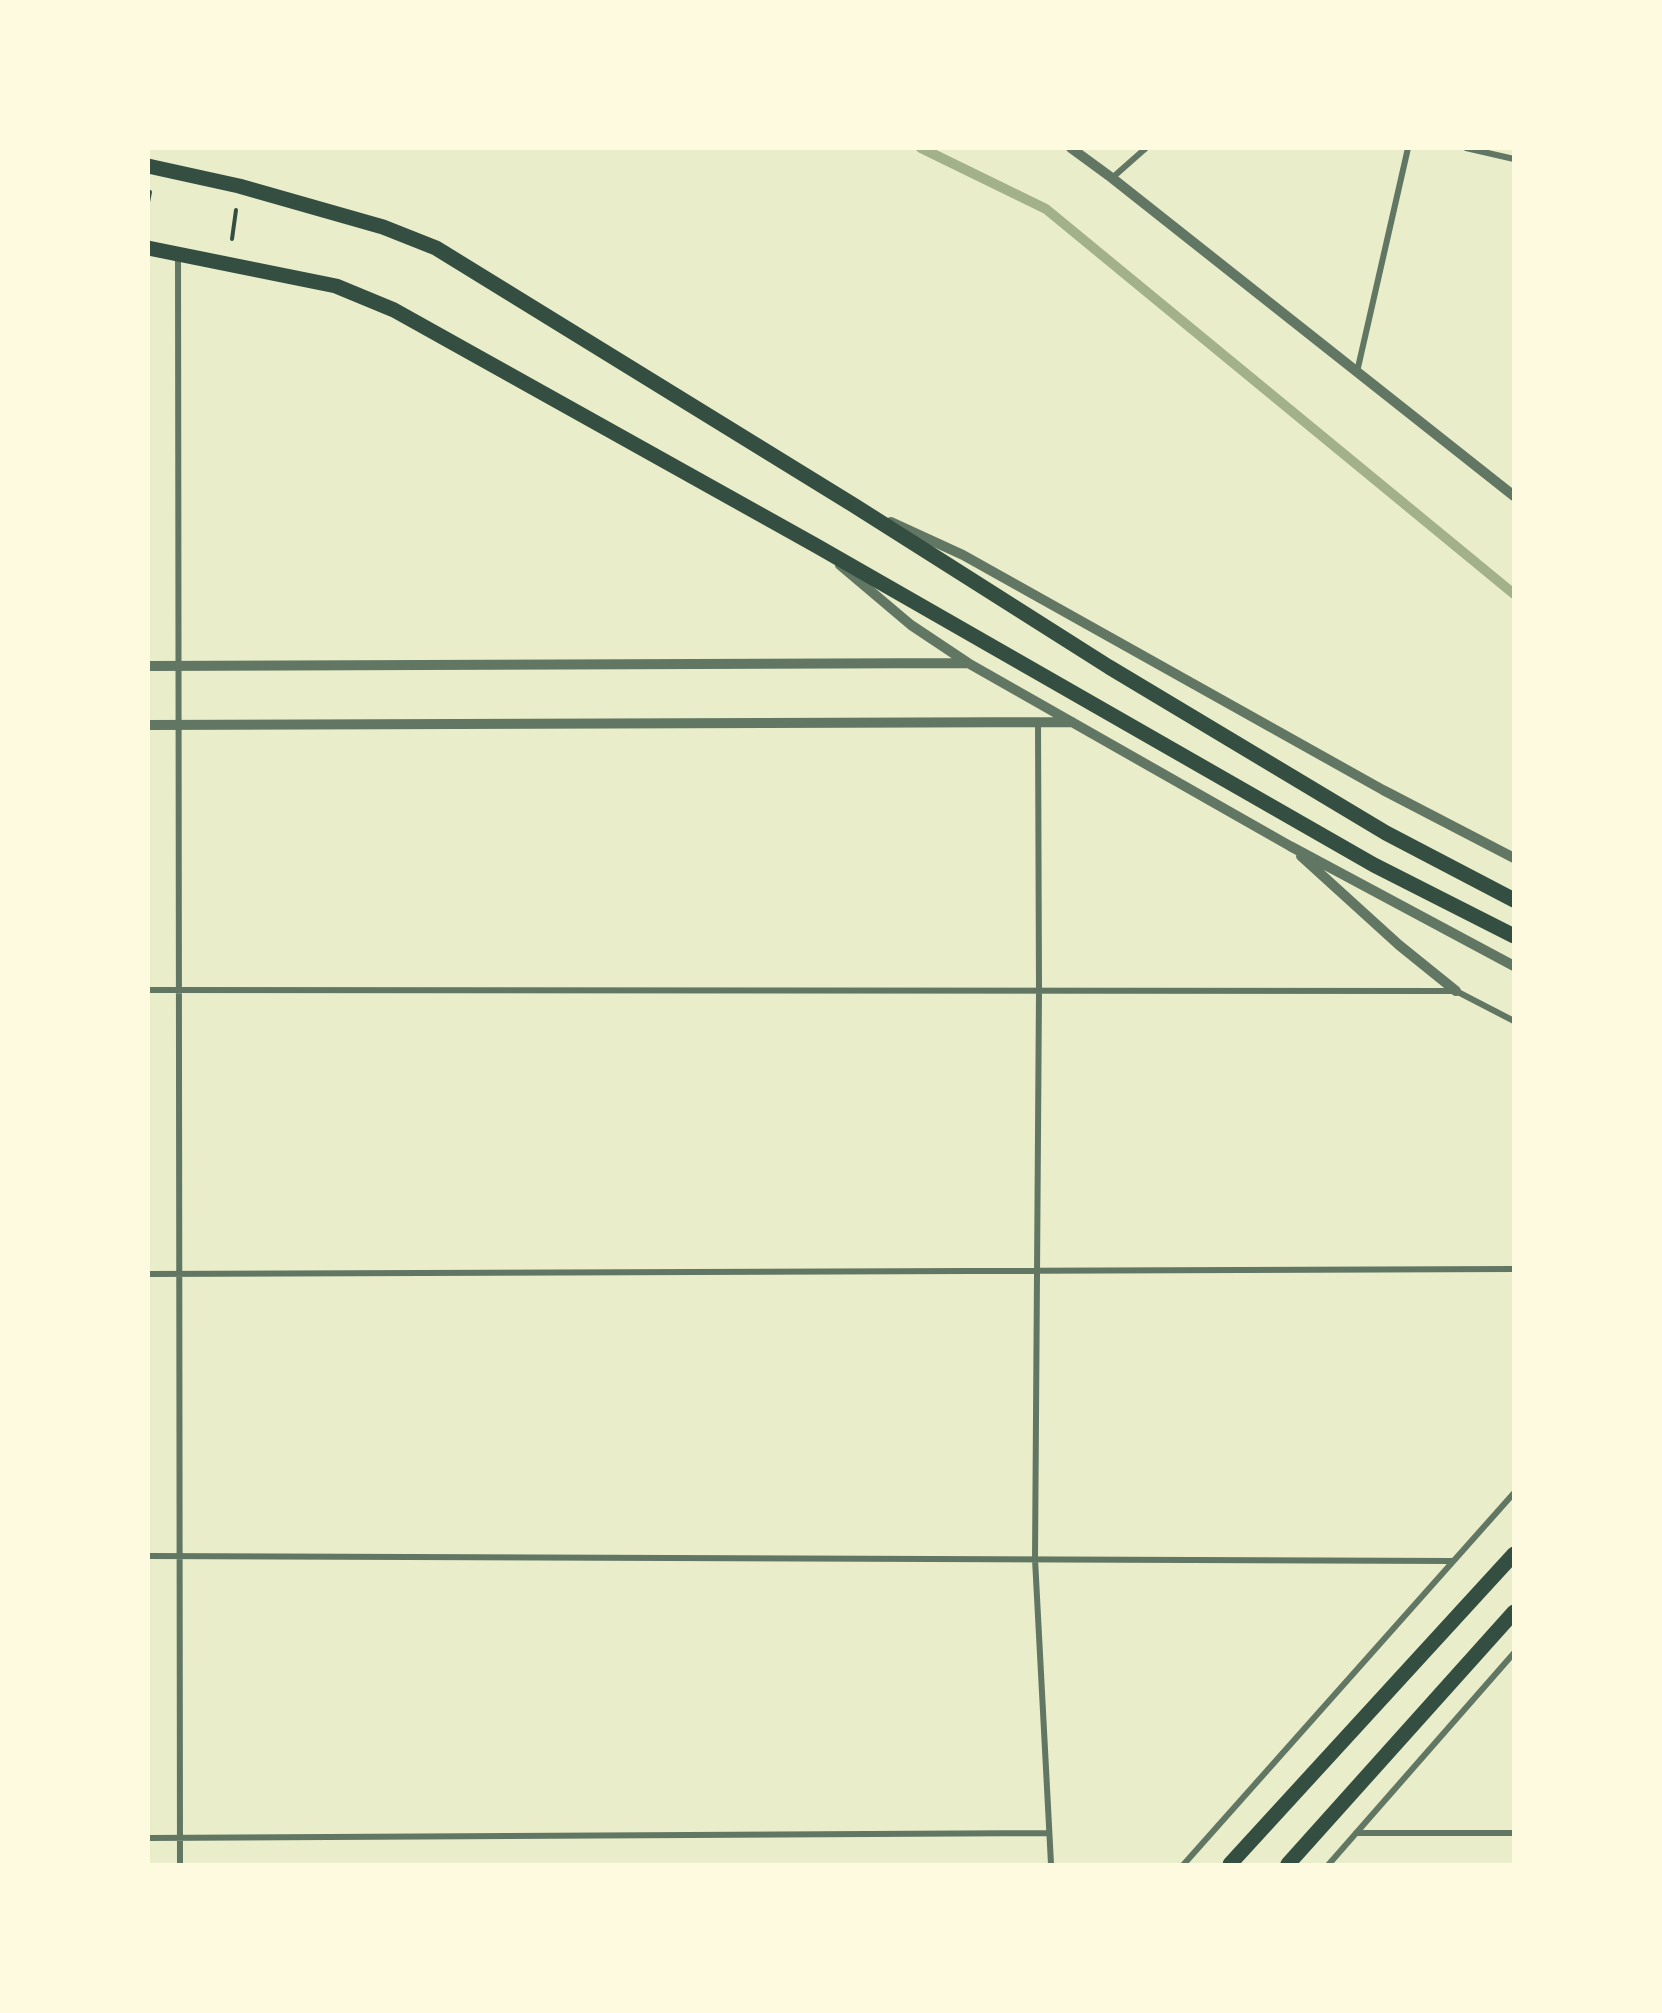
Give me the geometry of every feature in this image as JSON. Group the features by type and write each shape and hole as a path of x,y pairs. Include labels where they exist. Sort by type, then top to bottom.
{"main road":[{"path":"148,166 240,186 383,227 436,248 855,506 1109,667 1386,833 1514,900"},
{"path":"148,248 336,286 394,310 815,545 1374,866 1514,936"},
{"path":"1230,1864 1514,1554"},
{"path":"1288,1864 1514,1612"}],"street":[{"path":"1071,148 1514,496"},
{"path":"1112,178 1146,148"},
{"path":"1357,372 1408,148"},
{"path":"1466,148 1514,159"},
{"path":"178,254 180,1864"},
{"path":"855,506 963,555 1383,790 1514,858"},
{"path":"815,545 911,625 968,663 1290,846 1514,966"},
{"path":"148,666 968,663"},
{"path":"1038,722 1039,990 1035,1559 1051,1864"},
{"path":"148,725 1072,722"},
{"path":"1290,846 1391,938 1456,991 1514,1020"},
{"path":"148,990 1456,991"},
{"path":"148,1274 1514,1269"},
{"path":"1184,1864 1514,1493"},
{"path":"148,1556 1452,1561"},
{"path":"1329,1864 1514,1653"},
{"path":"148,1838 1049,1833"},
{"path":"1356,1833 1514,1833"}],"path":[{"path":"228,265 240,186"}],"waterway":[{"path":"921,148 1046,209 1514,594"}]}
